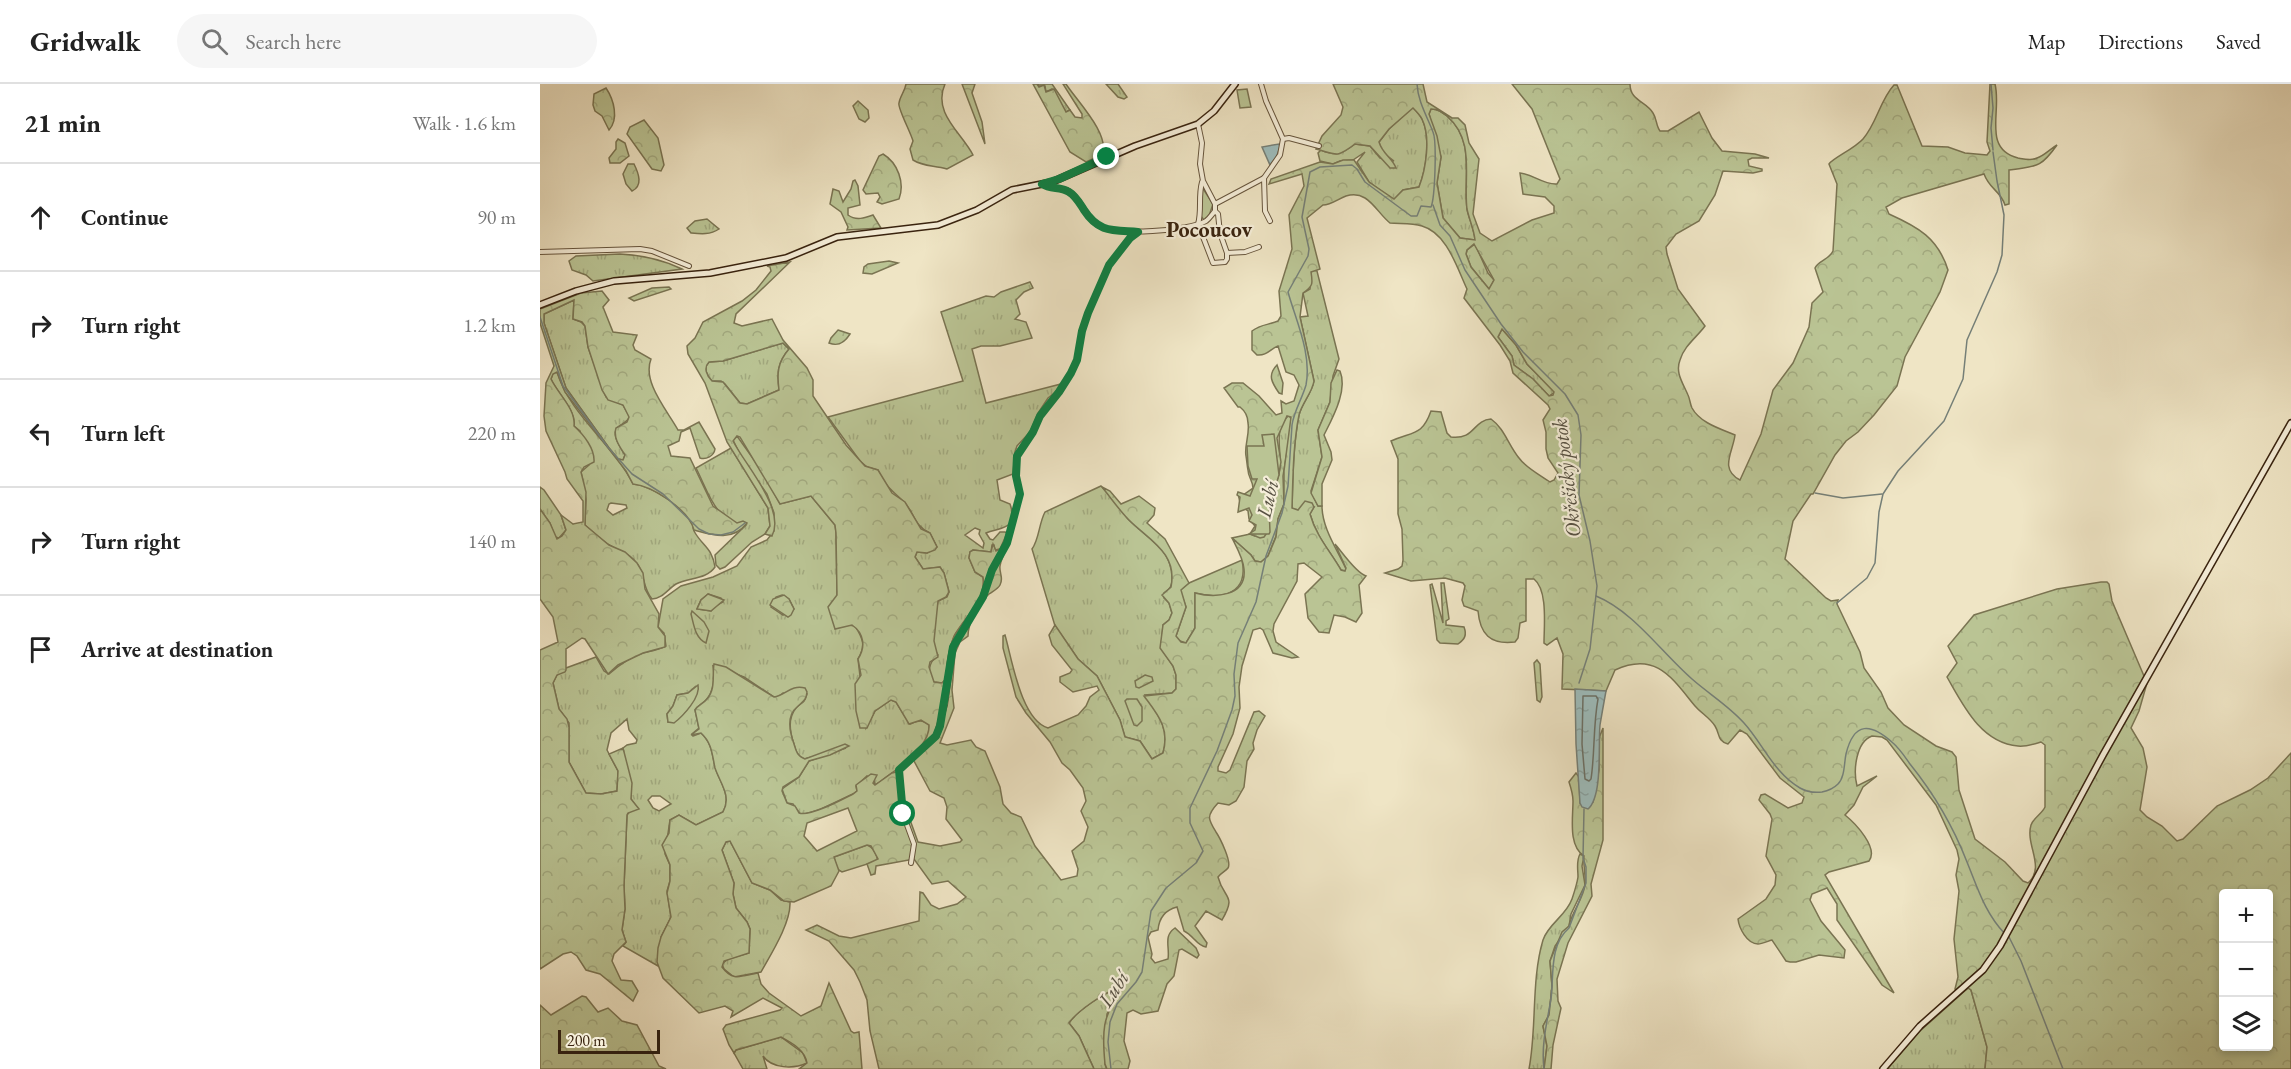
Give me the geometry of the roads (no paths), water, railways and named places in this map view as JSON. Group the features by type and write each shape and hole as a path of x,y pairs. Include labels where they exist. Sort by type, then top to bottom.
{"street":[{"path":"543,303 614,281 710,273 786,258 837,237 938,225 977,210 1012,190 1059,179 1127,149 1198,123 1214,111 1235,84"},
{"path":"1215,204 1264,177 1277,160 1283,140 1261,84"},
{"path":"1198,123 1202,143 1200,164 1203,181 1218,214 1220,233 1227,253 1225,262 1213,263 1198,224 1198,199 1203,181"},
{"path":"1283,140 1289,138 1319,146"},
{"path":"1264,177 1265,211 1270,221"},
{"path":"1042,184 1048,188 1071,192 1093,222 1101,228 1138,232 1198,224 1208,220 1215,211"},
{"path":"910,863 914,844 903,814 899,770 936,736 945,705 953,647 983,597 992,570 1007,543 1020,494 1016,476 1017,456 1033,432 1040,416 1071,373 1077,360 1088,313 1109,265 1130,238 1138,232"},
{"path":"1227,253 1245,252 1259,247"},
{"path":"540,252 640,249 652,251 689,266"},
{"path":"1883,1069 1927,1020 1983,970 2000,946 2108,745 2291,423"}],"water":[{"path":"1279,144 1276,158 1270,165 1262,147"},
{"path":"1575,689 1606,691 1600,725 1598,782 1593,802 1588,809 1582,807 1580,803"}],"waterway":[{"name":"Lubí","path":"1111,1069 1108,1042 1110,1022 1117,1004 1142,972 1151,911 1166,888 1196,863 1203,851 1190,823 1190,808 1217,751 1232,710 1238,643 1256,602 1266,556 1282,513 1288,486 1292,425 1306,385 1307,373 1305,350 1288,292 1308,256 1309,249 1302,217 1310,172 1320,167 1352,165 1365,182 1411,216 1417,216 1421,206 1431,207 1434,182 1434,137 1421,103 1417,84"},
{"path":"1991,84 1993,150"},
{"path":"1837,603 1867,578 1875,563 1879,512 1883,494 1898,471 1944,421 1963,379 1967,340 1997,272 2002,255 2004,215 1993,152"},
{"name":"Okřešický potok","path":"1433,205 1440,225 1450,236 1465,270 1501,324 1523,352 1565,394 1578,415 1581,435 1579,495 1590,541 1597,586 1590,649 1579,683"},
{"path":"540,317 563,386 607,446 632,474 663,494 699,529 709,534 721,535 733,532 745,523"},
{"path":"1815,493 1843,498 1882,494"},
{"path":"1596,596 1610,603 1635,622 1681,669 1738,717 1783,774 1803,789 1822,792 1838,784 1843,774 1849,743 1859,731 1871,729 1896,745 1943,811 1987,909 2005,934"},
{"name":"Okřešický potok","path":"1544,1069 1544,1042 1555,952 1558,943 1569,928 1586,883 1586,867 1583,858 1584,809"},
{"path":"2009,937 2021,961 2063,1069"}],"district":[{"name":"Pocoucov","path":"1209,229"}]}
